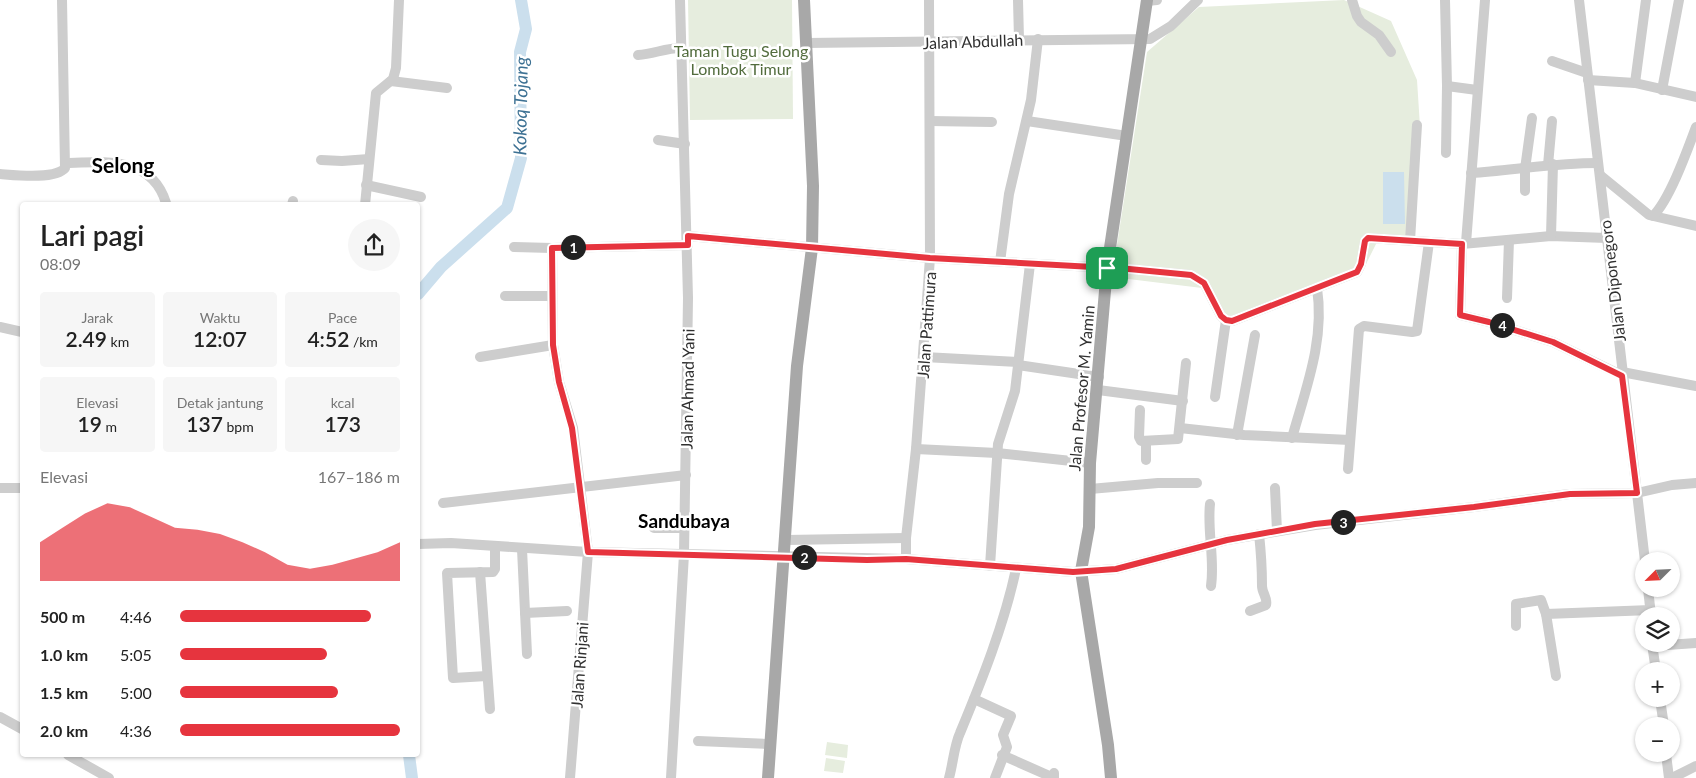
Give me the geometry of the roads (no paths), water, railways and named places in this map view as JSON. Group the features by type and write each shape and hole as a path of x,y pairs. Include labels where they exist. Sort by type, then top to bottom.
{"main road":[{"path":"768,778 798,366 812,248 812,186 804,0"},
{"name":"Jalan Profesor M. Yamin","path":"1111,778 1108,745 1081,570 1089,527 1090,464 1098,390 1107,268 1141,40 1150,0"}],"street":[{"path":"0,174 35,176 57,173 62,171 65,163 62,0"},
{"path":"364,202 376,93 391,81 396,68 399,0"},
{"name":"Jalan Ahmad Yani","path":"671,778 684,554 686,474 688,240 680,0"},
{"name":"Jalan Pattimura","path":"906,559 906,538 924,357 930,258 929,0"},
{"path":"1018,0 1018,39"},
{"path":"1141,40 1150,39 1162,33 1198,0"},
{"path":"1352,0 1361,22 1379,35 1391,52"},
{"path":"1445,0 1446,152"},
{"path":"1485,0 1464,244 1460,315 1553,342 1622,374 1696,386"},
{"name":"Jalan Diponegoro","path":"1579,0 1644,552"},
{"path":"1635,82 1646,0"},
{"path":"1662,90 1679,0"},
{"name":"Jalan Abdullah","path":"806,43 930,43 1018,39 1141,40"},
{"path":"1000,262 1009,194 1027,122 1038,39"},
{"path":"638,55 656,54 668,48 681,48"},
{"path":"1552,61 1587,76 1635,82 1696,97"},
{"path":"391,81 447,88"},
{"path":"1447,86 1477,90"},
{"path":"1525,191 1524,169 1532,118"},
{"path":"930,121 992,122"},
{"path":"1551,236 1552,121"},
{"path":"1027,122 1127,136"},
{"path":"1410,241 1417,125"},
{"path":"1653,216 1677,172 1696,127"},
{"path":"658,140 685,144"},
{"path":"321,160 369,159"},
{"path":"65,163 100,162 128,165 142,170 157,182 166,202"},
{"path":"1471,173 1524,169 1551,164 1597,163"},
{"path":"1600,175 1639,208 1653,216 1696,226"},
{"path":"366,185 421,197"},
{"path":"1226,320 1236,321 1359,271 1366,239 1464,244 1551,236 1607,238"},
{"path":"514,247 552,248 688,240 930,258 1176,273 1198,278 1204,283 1226,320 1215,397"},
{"path":"1507,298 1509,240"},
{"path":"1348,469 1360,329 1364,326 1411,332 1417,330 1429,242"},
{"name":"Jalan Rinjani","path":"552,248 553,345 559,382 572,428 588,552 570,778"},
{"path":"990,566 999,436 1015,391 1030,264"},
{"path":"1292,438 1318,345 1320,316 1317,288"},
{"path":"505,296 552,296"},
{"path":"0,327 20,332"},
{"path":"1237,435 1255,335"},
{"path":"480,357 553,345"},
{"path":"924,357 1018,363 1099,377"},
{"path":"1140,410 1139,440 1146,442 1176,440 1179,437 1186,363"},
{"path":"1098,390 1182,400"},
{"path":"1180,428 1237,435 1350,440"},
{"path":"1146,442 1146,460"},
{"path":"916,449 997,453 1090,464"},
{"path":"443,503 686,474"},
{"path":"420,544 451,543 588,552 785,556 867,560 906,559 1016,569 1116,569 1227,540 1278,531 1570,494 1637,493 1672,484 1696,482"},
{"path":"1090,489 1158,483 1197,483"},
{"path":"0,488 20,488"},
{"path":"1275,488 1278,531"},
{"path":"1210,504 1208,523 1211,545 1211,586"},
{"path":"654,528 684,528"},
{"path":"1250,611 1266,605 1267,601 1262,589 1264,574 1259,534"},
{"path":"786,540 906,538"},
{"path":"487,676 453,678 447,573 489,573 495,569 495,546"},
{"path":"522,549 527,654"},
{"path":"949,778 959,734 974,700 1010,598 1016,569"},
{"path":"480,572 490,709"},
{"path":"1516,626 1515,608 1519,603 1541,600 1546,614 1556,676"},
{"path":"525,613 567,611"},
{"path":"1546,614 1635,613"},
{"path":"1680,644 1696,643"},
{"path":"974,700 1012,716 1003,735 1007,747 1002,755 995,778"},
{"path":"0,717 20,728"},
{"path":"698,741 769,744"},
{"path":"1002,755 1054,778 1054,773"},
{"path":"72,757 109,778"},
{"path":"1667,762 1670,778 1696,766"}],"water":[{"path":"1383,172 1404,172 1405,224 1383,224"}],"waterway":[{"name":"Kokoq Tojang","path":"420,292 441,267 507,208 521,158 520,52 526,29 521,0"},
{"name":"Kokoq Tojang","path":"409,757 412,778"}],"district":[{"name":"Selong","path":"123,164"},
{"name":"Sandubaya","path":"684,520"}],"park label":[{"name":"Taman Tugu Selong Lombok Timur","path":"741,59"}]}
